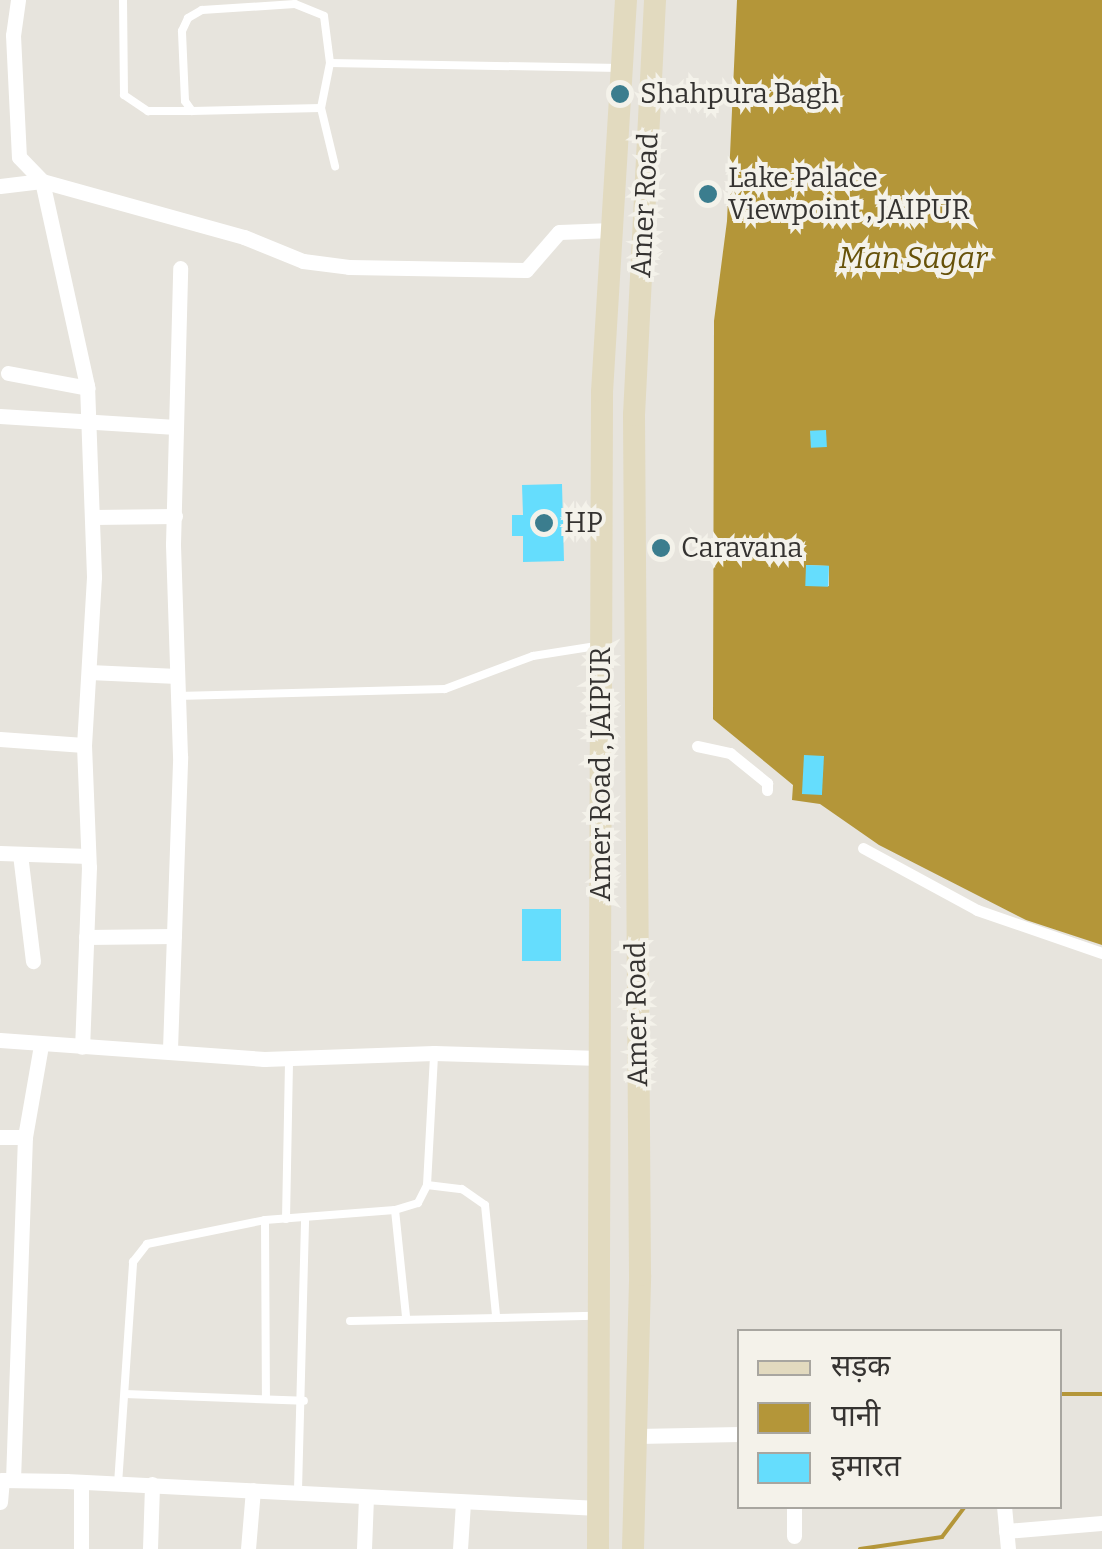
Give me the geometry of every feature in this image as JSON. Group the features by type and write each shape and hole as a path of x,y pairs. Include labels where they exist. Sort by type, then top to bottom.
{"main road":[{"name":"Amer Road , JAIPUR","path":"598,1549 602,408 626,0"},
{"name":"Amer Road","path":"634,1549 640,1304 635,370 656,0"},
{"path":"600,618 634,618"},
{"path":"600,1310 640,1304"}],"street":[{"path":"18,0 13,35 19,156 42,181 88,388 93,517 84,746 88,856 82,1046"},
{"path":"0,186 42,181 244,237 303,261 348,267 526,270 560,232 612,230"},
{"path":"170,1049 178,696 175,516 180,268"},
{"path":"8,374 88,388"},
{"path":"0,416 176,427"},
{"path":"93,517 175,516"},
{"path":"89,672 177,676"},
{"path":"0,739 84,746"},
{"path":"697,746 730,753 767,783 767,790"},
{"path":"863,848 988,914 1102,953"},
{"path":"0,853 88,856"},
{"path":"20,854 33,962"},
{"path":"86,937 174,936"},
{"path":"0,1040 289,1058 434,1053 600,1058"},
{"path":"0,1502 5,1480 25,1136 41,1045"},
{"path":"0,1137 25,1136"},
{"path":"637,1436 737,1434"},
{"path":"5,1480 298,1490 366,1498 598,1508"},
{"path":"81,1549 82,1483"},
{"path":"150,1549 152,1484"},
{"path":"248,1549 253,1490"},
{"path":"364,1549 366,1498"},
{"path":"460,1549 463,1502"},
{"path":"794,1509 794,1536"},
{"path":"1004,1509 1008,1549"},
{"path":"1006,1531 1102,1522"}],"lane":[{"path":"123,0 124,96 148,111 321,108"},
{"path":"192,111 185,101 182,31 202,10 313,8 324,16 330,63 321,108 335,166"},
{"path":"330,63 622,68"},
{"path":"178,696 445,689 533,656 600,646"},
{"path":"118,1484 138,1252 162,1239 266,1220 395,1210 418,1202 427,1184 434,1053"},
{"path":"286,1219 289,1058"},
{"path":"427,1184 462,1189 485,1205 496,1316"},
{"path":"395,1210 406,1317"},
{"path":"298,1490 304,1401 305,1218"},
{"path":"266,1220 266,1399"},
{"path":"350,1321 600,1310"},
{"path":"124,1394 304,1401"}],"water":[{"name":"Man Sagar","path":"737,0 1102,0 1102,945 1026,920 879,845 820,804 792,800 793,785 713,719 714,321 727,221","holes":["806,565 829,566 829,586 806,586"]}],"building":[{"path":"826,430 827,447 811,448 810,431"},
{"path":"562,484 564,561 523,562 523,536 512,536 512,515 523,515 522,485"},
{"path":"806,565 829,566 828,587 805,586"},
{"path":"804,755 824,756 822,795 802,794"},
{"path":"522,909 561,909 561,961 522,961"}],"waterway":[{"path":"1062,1394 1102,1394"},
{"path":"860,1549 942,1537 963,1509"}],"place":[{"name":"Shahpura Bagh","path":"620,94"},
{"name":"Lake Palace Viewpoint , JAIPUR","path":"708,194"},
{"name":"HP","path":"544,523"},
{"name":"Caravana","path":"661,548"}]}
